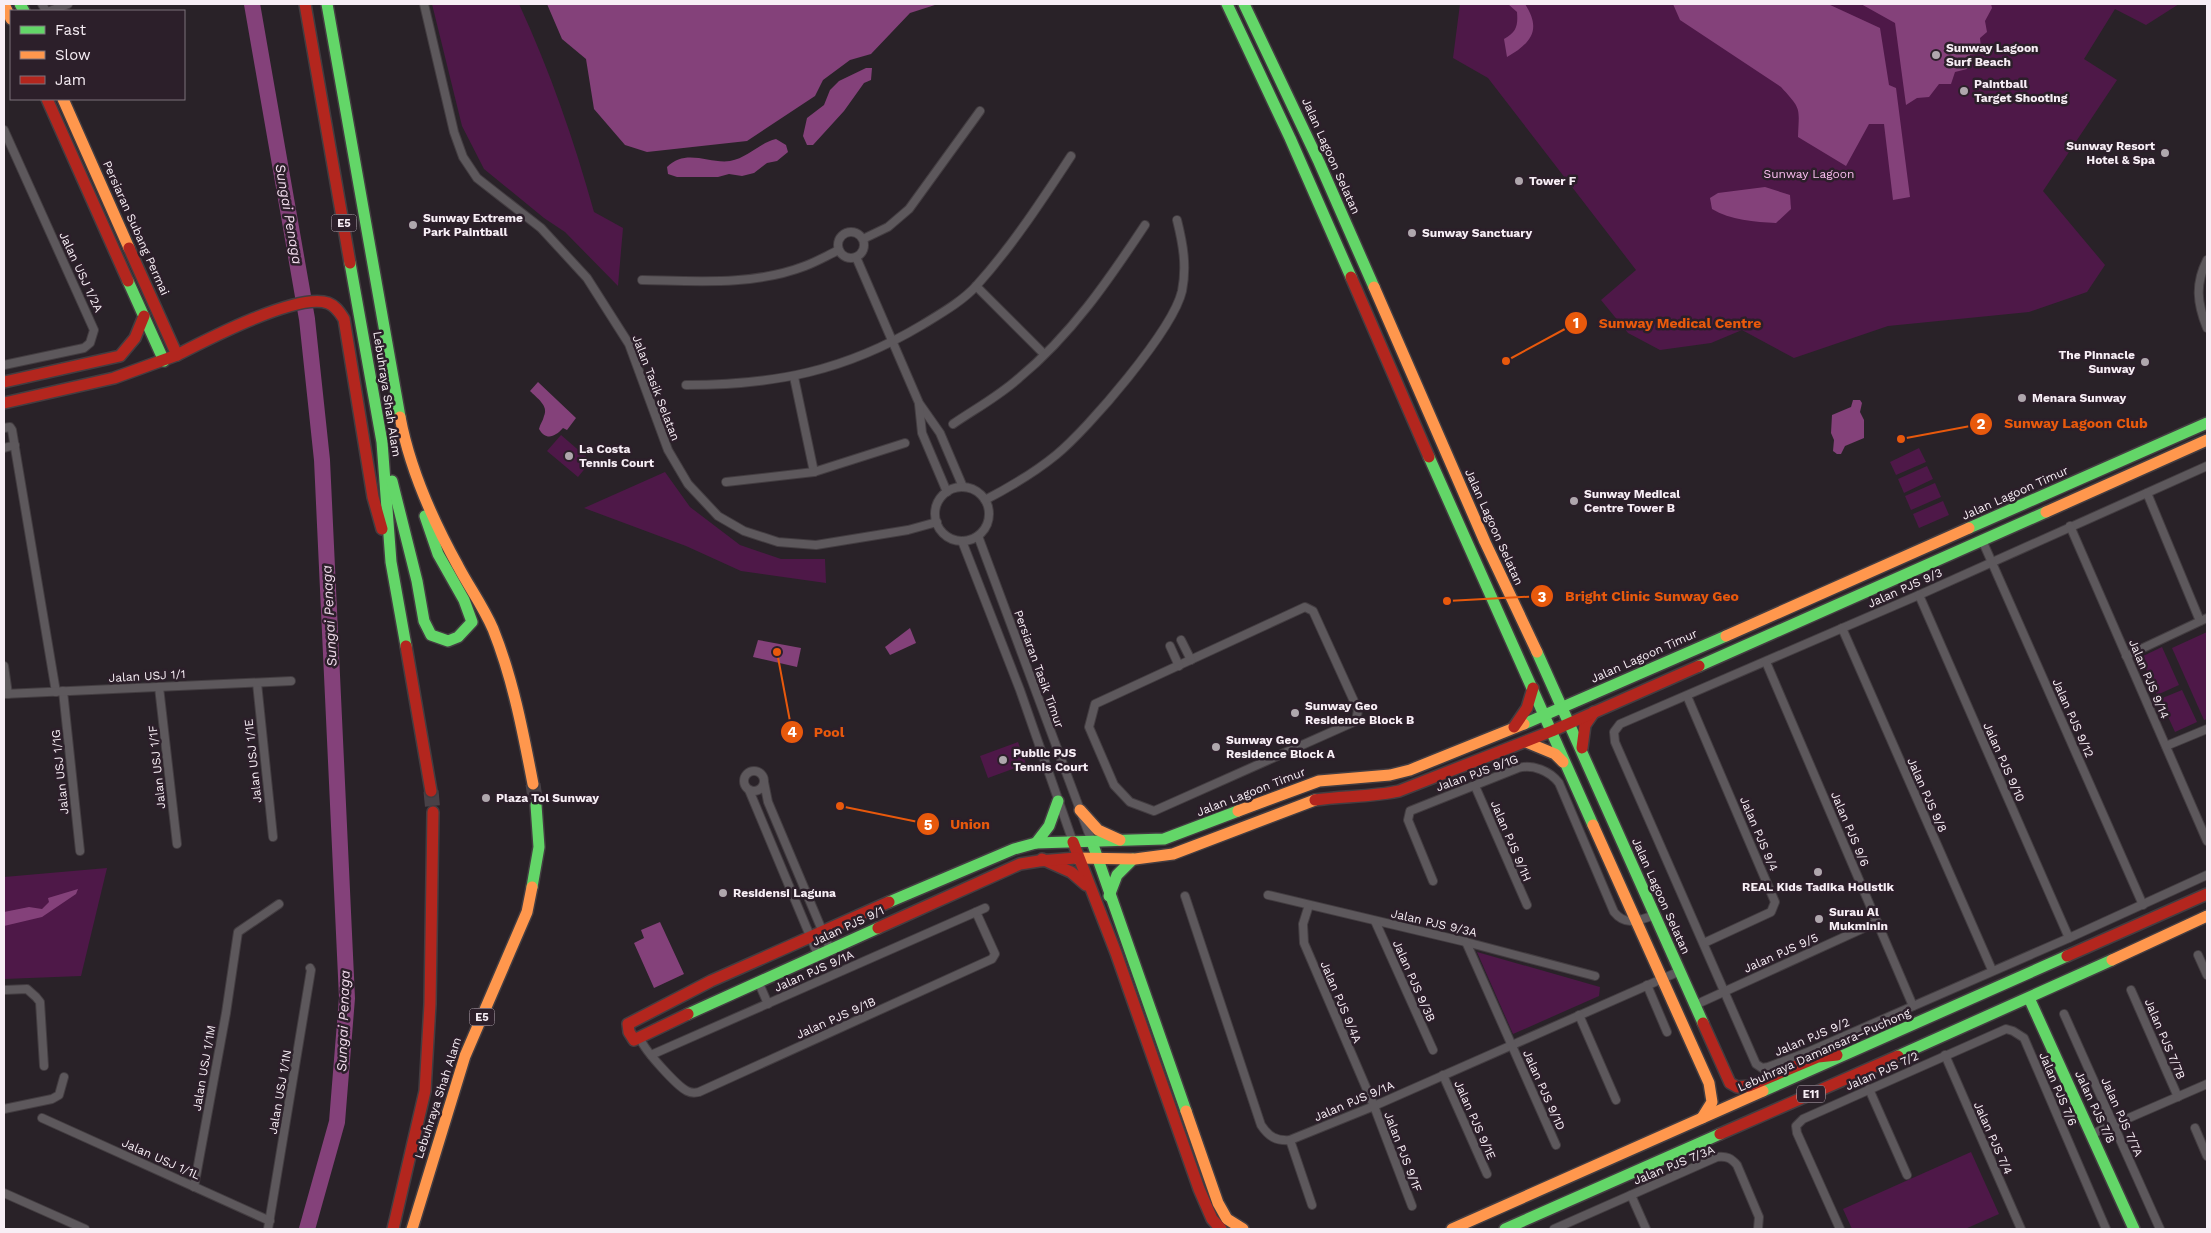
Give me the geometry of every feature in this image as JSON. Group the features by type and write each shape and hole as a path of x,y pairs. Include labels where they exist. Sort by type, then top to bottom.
{"main road":[{"path":"4,4 10,17"},
{"name":"Lebuhraya Shah Alam","path":"305,4 382,442 391,562 431,791"},
{"name":"Lebuhraya Shah Alam","path":"327,4 404,438 411,464 439,530 482,607 495,635 515,698 534,784"},
{"path":"1226,4 1290,138 1466,543 1533,688 1712,1091 1711,1106 1699,1121"},
{"name":"Jalan Lagoon Selatan","path":"1244,4 1319,162 1481,534 1550,680 1730,1083 1737,1086 1749,1086 1818,1057 1848,1054"},
{"path":"47,100 164,361"},
{"name":"Persiaran Subang Permai","path":"63,100 177,355"},
{"path":"4,403 60,391 164,361 284,308 314,302 325,302 336,306 344,319 358,395 373,498 391,562"},
{"path":"4,382 120,356 132,345 138,336 144,316"},
{"name":"Jalan Lagoon Timur","path":"1073,842 1150,840 1176,835 1320,781 1366,778 1410,770 1545,716 2207,423"},
{"path":"1079,858 1133,859 1154,858 1173,854 1308,801 1334,797 1386,794 1441,776 1552,731 2207,440"},
{"path":"382,442 417,581 424,621 431,636 448,641 467,630 472,622 471,613 444,566 430,536 411,464"},
{"path":"2127,459 2133,473"},
{"path":"1550,680 1559,690 1567,695 1588,696"},
{"path":"1513,728 1527,708 1533,688"},
{"path":"1583,753 1584,725 1595,711"},
{"path":"1526,742 1555,754 1568,766"},
{"path":"1036,843 1049,826 1058,801"},
{"name":"Lebuhraya Shah Alam","path":"412,1229 465,1056 527,912 539,847 536,805"},
{"path":"1080,810 1098,830 1124,841"},
{"name":"Lebuhraya Shah Alam","path":"393,1229 426,1091 430,1004 432,812"},
{"path":"1073,842 1116,954 1199,1189 1210,1213 1221,1229"},
{"name":"Jalan PJS 9/1","path":"1073,842 1036,843 1014,849 960,871 712,981 628,1024 629,1032 638,1037 758,981 1020,864 1042,859 1079,858"},
{"path":"1092,842 1109,896 1218,1203 1227,1219 1242,1229"},
{"path":"1042,859 1068,869 1079,876 1090,890"},
{"path":"1109,896 1117,875 1133,859"},
{"name":"Lebuhraya Damansara–Puchong","path":"1452,1229 2207,894"},
{"name":"E11","path":"1504,1229 2029,998 2207,916"},
{"name":"Jalan PJS 7/8","path":"2029,998 2134,1229"}],"street":[{"path":"53,10 68,4"},
{"name":"Jalan Tasik Selatan","path":"424,4 454,132 463,157 477,178 541,228 587,278 629,344 668,450 688,484 718,516 744,531 778,542 816,545 908,530 937,522"},
{"path":"863,239 888,227 909,209 980,110"},
{"name":"Jalan USJ 1/2A","path":"4,130 94,330 90,343 84,348 4,364"},
{"path":"686,385 722,385 794,377 851,360 893,342 937,316 976,286 1027,222 1071,156"},
{"path":"986,500 1028,477 1057,454 1083,430 1148,351 1178,304 1182,290 1184,251 1177,220"},
{"path":"953,424 1019,379 1068,331 1103,288 1145,225"},
{"path":"855,232 863,239 862,251 856,257 846,257 839,250 839,240 845,233 855,232"},
{"path":"642,280 712,282 764,277 804,266 839,250"},
{"path":"856,257 919,403 940,433 963,487"},
{"path":"2207,260 2202,270 2198,292 2200,310 2207,328"},
{"path":"976,286 1044,354"},
{"path":"794,377 814,472"},
{"path":"919,403 922,432 947,492"},
{"name":"Jalan USJ 1/1G","path":"7,427 15,445 60,692 80,851"},
{"path":"726,482 814,472 905,443"},
{"path":"4,448 15,445"},
{"name":"Jalan PJS 9/3","path":"1614,732 1620,724 1919,595 2207,466"},
{"path":"963,487 976,491 986,500 988,523 978,536 962,541 956,540 944,534 937,522 937,505 947,492 963,487"},
{"path":"2126,656 2204,620 2147,493"},
{"name":"Jalan PJS 9/14","path":"2070,526 2207,841"},
{"name":"Persiaran Tasik Timur","path":"978,536 1092,842"},
{"name":"Jalan PJS 9/12","path":"1982,540 2143,905"},
{"name":"Persiaran Tasik Timur","path":"962,541 1022,695 1073,842"},
{"name":"Jalan PJS 9/10","path":"1919,595 2069,938"},
{"path":"1305,607 1314,611 1358,710 1356,721 1154,811 1130,802 1114,785 1090,726 1095,704 1191,660 1305,607"},
{"name":"Jalan PJS 9/8","path":"1842,628 1992,970"},
{"path":"1181,640 1191,660"},
{"path":"1170,646 1179,666"},
{"name":"Jalan PJS 9/6","path":"1766,662 1913,1006"},
{"path":"4,666 6,694"},
{"name":"Jalan USJ 1/1","path":"6,694 291,681"},
{"name":"Jalan USJ 1/1E","path":"257,683 272,837"},
{"name":"Jalan USJ 1/1F","path":"159,687 177,844"},
{"name":"Jalan PJS 9/4","path":"1687,696 1775,902 1775,908 1771,912 1704,943"},
{"path":"2166,746 2207,729"},
{"name":"Jalan PJS 9/2","path":"1614,732 1615,742 1756,1064 1762,1068 1768,1068 1808,1052 2069,938 2207,875"},
{"name":"Jalan PJS 9/1G","path":"1433,881 1408,820 1408,815 1414,808 1525,766 1549,773 1554,777 1614,912 1625,922 1637,921"},
{"path":"818,955 749,790 744,785 744,779 750,772 759,773 763,777 768,802 830,949"},
{"path":"749,790 758,790 764,782"},
{"name":"Jalan PJS 9/1H","path":"1475,786 1527,905"},
{"name":"Jalan PJS 9/3A","path":"1268,895 1466,942 1595,976"},
{"path":"1185,896 1261,1125 1272,1138 1290,1140 1312,1205"},
{"name":"Jalan USJ 1/1M","path":"194,1187 226,1014 238,932 279,904"},
{"name":"Jalan PJS 9/4A","path":"1308,905 1302,933 1304,943 1374,1106"},
{"name":"Jalan PJS 9/1A","path":"651,1055 985,908"},
{"name":"Jalan PJS 9/1B","path":"651,1055 686,1091 694,1093 709,1087 992,959 995,954 976,912"},
{"path":"1637,921 1655,915"},
{"name":"Jalan PJS 9/3B","path":"1376,921 1433,1050"},
{"name":"Jalan PJS 9/5","path":"1695,1004 1877,922"},
{"name":"Jalan PJS 9/1D","path":"1466,942 1556,1145"},
{"path":"2198,955 2207,975"},
{"name":"Jalan USJ 1/1N","path":"269,1225 312,970 310,968"},
{"name":"Jalan PJS 9/1A","path":"1290,1140 1374,1106 1680,971"},
{"path":"758,981 768,1004"},
{"path":"1648,985 1667,1032"},
{"path":"4,990 27,989 40,1002 44,1066"},
{"name":"Jalan PJS 7/7B","path":"2131,990 2178,1097"},
{"name":"Jalan PJS 7/7A","path":"2064,1014 2160,1229"},
{"path":"1579,1015 1616,1100"},
{"name":"Jalan PJS 7/6","path":"1944,1055 2006,1029 2013,1030 2024,1038 2106,1229"},
{"path":"638,1037 651,1055"},
{"name":"Jalan PJS 7/2","path":"1840,1229 1797,1133 1796,1126 1803,1119 1944,1055"},
{"name":"Jalan PJS 7/4","path":"1944,1055 2022,1229"},
{"name":"Jalan PJS 9/1E","path":"1443,1075 1487,1174"},
{"path":"4,1109 52,1099 59,1095 64,1077"},
{"path":"2092,1134 2207,1084"},
{"path":"1869,1089 1907,1175"},
{"name":"Jalan PJS 9/1F","path":"1374,1106 1412,1206"},
{"name":"Jalan USJ 1/1L","path":"42,1118 194,1187 269,1225"},
{"path":"2195,1128 2207,1156"},
{"name":"Jalan PJS 7/3A","path":"1554,1229 1724,1156 1732,1159 1737,1165 1759,1217 1758,1229"},
{"path":"4,1194 85,1229"},
{"path":"1631,1195 1646,1229"}],"green space":[{"path":"432,4 519,4 561,106 594,212 623,228 618,286 565,232 544,218 484,169 462,126"},
{"name":"Sunway Lagoon","path":"1460,4 2179,4 2146,25 2115,9 2084,59 2117,80 2043,191 2105,265 2087,292 2029,312 1888,326 1794,358 1742,330 1711,343 1660,350 1628,333 1601,300 1636,270 1488,78 1453,58"},
{"name":"La Costa Tennis Court","path":"561,435 591,461 578,477 547,451"},
{"path":"1919,448 1926,462 1896,475 1890,462"},
{"path":"1927,466 1933,479 1904,493 1898,479"},
{"path":"665,472 690,507 740,545 781,559 825,559 826,583 741,571 686,546 584,508"},
{"path":"1935,483 1941,497 1911,510 1905,496"},
{"path":"1943,501 1949,515 1919,528 1913,514"},
{"path":"2207,632 2207,719 2204,720 2172,648"},
{"path":"2162,647 2179,685 2157,695 2141,657"},
{"path":"2182,690 2197,722 2175,732 2160,699"},
{"name":"Public PJS Tennis Court","path":"1018,742 1026,764 988,778 980,756"},
{"path":"107,868 81,976 4,979 4,877"},
{"path":"1477,952 1600,987 1599,996 1513,1034"},
{"path":"1971,1152 1999,1214 1965,1229 1852,1229 1843,1209"}],"shaded area":[{"path":"547,4 938,4 910,13 871,54 850,60 823,80 815,96 747,141 647,152 625,145 594,109 586,59 562,39"},
{"path":"1508,4 1525,4 1533,21 1533,29 1528,41 1507,57 1504,39 1514,31 1517,21 1517,12"},
{"path":"1673,4 1828,4 1880,28 1889,85 1896,88 1910,197 1893,200 1884,124 1869,124 1846,166 1798,137 1798,109 1793,100 1781,87 1680,20"},
{"name":"Sunway Lagoon Surf Beach","path":"1861,4 1991,4 1992,8 1985,21 1987,32 1980,38 1981,49 1976,54 1970,55 1970,63 1967,69 1955,72 1951,84 1939,84 1929,97 1917,98 1906,105 1895,23"},
{"path":"866,68 872,68 871,80 864,83 844,111 813,145 807,145 803,136 807,118 824,105 830,90 839,81"},
{"path":"776,139 786,145 788,152 777,161 767,163 754,173 742,176 729,174 718,177 677,177 668,174 667,167 674,161 682,158 730,161 742,157"},
{"path":"1765,187 1790,195 1791,209 1776,223 1735,218 1712,209 1710,198 1718,193"},
{"path":"538,382 576,418 567,430 563,428 557,434 548,436 539,429 544,418 545,409 542,402 530,391"},
{"path":"1853,400 1860,400 1862,403 1860,412 1864,420 1864,438 1845,446 1841,454 1837,454 1833,451 1832,415 1851,407"},
{"path":"910,628 916,643 890,655 885,647"},
{"path":"758,640 801,648 797,667 753,657"},
{"path":"78,889 76,894 42,917 4,926 4,912 29,907 42,909 49,902 48,898"},
{"path":"660,922 684,974 654,988 634,943 644,938 641,930"}],"waterway":[{"name":"Sungai Penaga","path":"252,4 307,319 322,460 347,998 337,1122 307,1229"}],"tunnel":[{"path":"533,784 536,805"},
{"path":"431,791 433,812"}],"traffic: fast":[{"path":"20,4 23,10"},
{"path":"327,4 400,417"},
{"path":"1227,4 1290,138 1351,277"},
{"path":"1244,4 1319,162 1374,287"},
{"path":"350,263 382,442 391,562 406,646"},
{"path":"128,281 164,361"},
{"path":"1969,528 2207,423"},
{"path":"1429,457 1593,825"},
{"path":"392,481 417,581 424,621 431,635 448,641 458,637 472,622 464,600 438,554 425,516"},
{"path":"1699,666 2046,512"},
{"path":"1524,724 1726,636"},
{"path":"1537,652 1703,1023"},
{"path":"1036,843 1049,826 1058,801"},
{"path":"532,887 539,847 536,805"},
{"path":"889,902 1014,849 1036,843 1164,839 1238,811"},
{"path":"1092,842 1186,1111"},
{"path":"1109,896 1117,875 1133,859"},
{"path":"688,1014 878,928"},
{"path":"1763,1091 2067,956"},
{"path":"1898,1056 2112,960"},
{"path":"2029,998 2134,1229"},
{"path":"1505,1229 1720,1134"}],"traffic: slow":[{"path":"4,4 10,17"},
{"path":"63,100 129,248"},
{"path":"1374,287 1485,542 1537,652"},
{"path":"400,417 404,437 423,494 448,548 489,621 500,648 517,706 533,784"},
{"path":"2046,512 2207,440"},
{"path":"1726,636 1969,528"},
{"path":"1238,811 1319,781 1390,775 1410,770 1524,724"},
{"path":"1526,742 1555,754 1563,762"},
{"path":"1076,858 1135,859 1173,854 1315,800"},
{"path":"1080,810 1098,830 1120,840"},
{"path":"1593,825 1709,1083 1712,1102 1702,1118"},
{"path":"412,1229 465,1056 527,912 532,887"},
{"path":"2112,960 2207,916"},
{"path":"1452,1229 1763,1091"},
{"path":"1186,1111 1218,1203 1227,1219 1243,1229"}],"traffic: jam":[{"path":"305,4 350,263"},
{"path":"47,100 128,281"},
{"path":"4,403 114,378 177,355 129,248"},
{"path":"1351,277 1429,457"},
{"path":"177,355 252,319 296,304 314,301 328,303 338,310 344,319 373,497 382,529"},
{"path":"4,382 120,356 135,338 144,316"},
{"path":"406,646 431,791"},
{"path":"1315,800 1399,791 1552,731 1699,666"},
{"path":"1514,727 1527,708 1533,688"},
{"path":"1582,748 1585,725 1594,712"},
{"path":"393,1229 425,1091 430,1004 433,812"},
{"path":"1073,842 1116,953 1199,1189 1212,1219 1221,1229"},
{"path":"878,928 1020,864 1076,858"},
{"path":"1042,859 1071,872 1086,885"},
{"path":"2067,956 2207,894"},
{"path":"688,1014 634,1040 629,1032 628,1024 711,981 889,902"},
{"path":"1703,1023 1730,1083 1737,1087 1749,1086 1818,1057 1837,1055"},
{"path":"1720,1134 1898,1056"}],"place":[{"name":"Sunway Lagoon Surf Beach","path":"1936,55"},
{"name":"Paintball Target Shooting","path":"1964,91"},
{"name":"Sunway Resort Hotel & Spa","path":"2165,153"},
{"name":"Tower F","path":"1519,181"},
{"name":"Sunway Extreme Park Paintball","path":"413,225"},
{"name":"Sunway Sanctuary","path":"1412,233"},
{"name":"Sunway Medical Centre","path":"1506,361"},
{"name":"The Pinnacle Sunway","path":"2145,362"},
{"name":"Menara Sunway","path":"2022,398"},
{"name":"Sunway Lagoon Club","path":"1901,439"},
{"name":"La Costa Tennis Court","path":"569,456"},
{"name":"Sunway Medical Centre Tower B","path":"1574,501"},
{"name":"Bright Clinic Sunway Geo","path":"1447,601"},
{"name":"Pool","path":"777,652"},
{"name":"Sunway Geo Residence Block B","path":"1295,713"},
{"name":"Sunway Geo Residence Block A","path":"1216,747"},
{"name":"Public PJS Tennis Court","path":"1003,760"},
{"name":"Plaza Tol Sunway","path":"486,798"},
{"name":"Union","path":"840,806"},
{"name":"REAL Kids Tadika Holistik","path":"1818,872"},
{"name":"Residensi Laguna","path":"723,893"},
{"name":"Surau Al Mukminin","path":"1819,919"}]}
